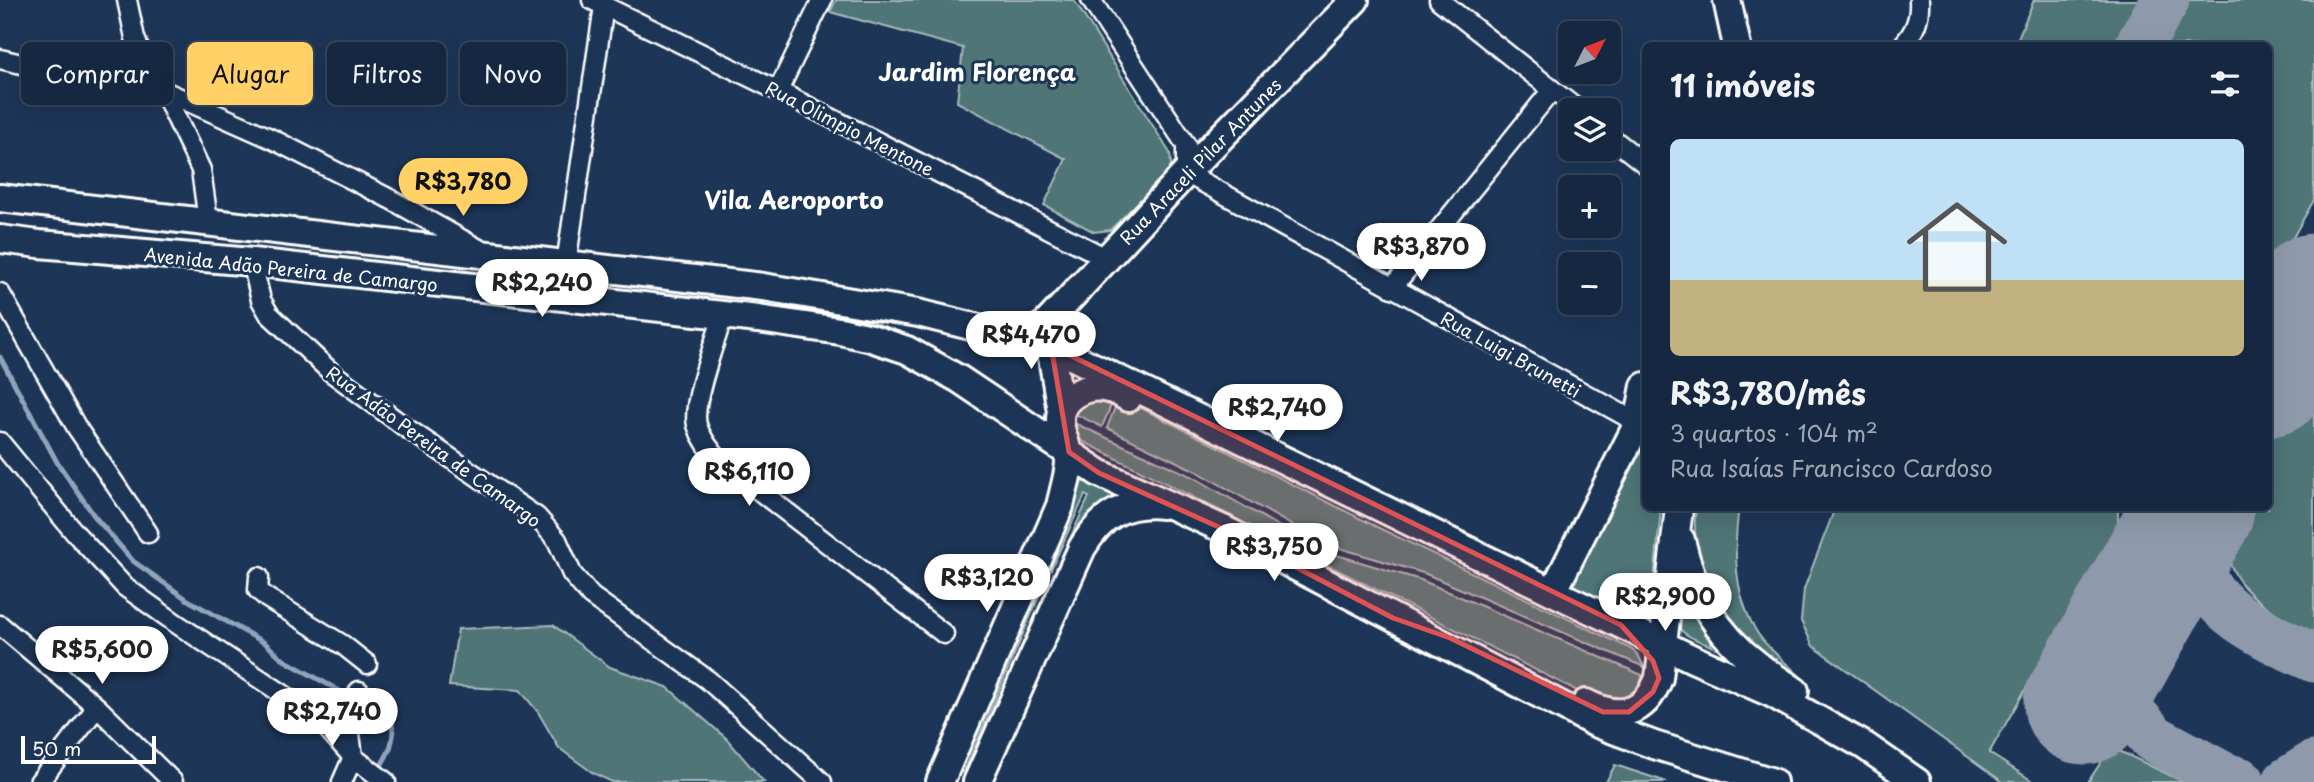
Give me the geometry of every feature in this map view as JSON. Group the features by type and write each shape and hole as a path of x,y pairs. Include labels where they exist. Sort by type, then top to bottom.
{"main road":[{"name":"Rua Araceli Pilar Antunes","path":"1049,335 1106,258 1355,0"},
{"path":"1727,0 1736,42"},
{"name":"Avenida Adão Pereira de Camargo","path":"0,198 763,287 918,313 1013,337 1049,335 1553,592 1771,693 1865,746"},
{"name":"Avenida Adão Pereira de Camargo","path":"0,239 251,262 723,316 840,331 907,350 959,379 1099,472 1176,506 1594,723 1773,782"},
{"path":"940,782 1061,499 1068,472 1069,452 1060,425 1061,411 1049,335"},
{"path":"1061,411 1076,393 1092,388 1106,388 1423,542 1513,572"},
{"path":"1034,429 1055,463 1061,499"},
{"path":"1553,592 1623,453 1642,430"},
{"path":"978,782 1092,531 1125,507 1145,503 1176,506"},
{"path":"1393,618 1450,638 1603,712 1629,712 1642,705 1653,692 1659,678 1678,515"},
{"path":"1678,515 1688,568 1697,593 1728,639 1759,666 1917,782"},
{"path":"1621,625 1639,638 1659,678"}],"street":[{"path":"127,0 136,42"},
{"path":"778,91 822,0"},
{"path":"1091,0 1186,145 1186,173"},
{"path":"1439,0 1562,98"},
{"path":"1908,40 1919,11 1919,0"},
{"path":"566,264 598,3"},
{"name":"Rua Olimpio Mentone","path":"598,3 778,91 1106,258"},
{"path":"0,59 21,64"},
{"path":"1392,288 1552,90"},
{"path":"173,96 272,139 417,214 491,256"},
{"path":"170,105 201,170 208,221"},
{"path":"1621,145 1642,162"},
{"name":"Rua Luigi Brunetti","path":"1186,173 1642,428"},
{"path":"406,245 420,237 422,229 417,214"},
{"name":"Rua Adão Pereira de Camargo","path":"251,262 261,300 269,314 331,372 405,427 537,517 557,540 572,574 591,596 708,680 822,782"},
{"path":"4,300 77,428 148,533"},
{"path":"723,316 698,400 696,422 704,441 717,458 944,634"},
{"path":"0,442 75,533 125,587 316,716 360,763 386,782"},
{"path":"259,577 258,590 267,598 343,645 367,664"},
{"path":"0,625 97,707 173,782"},
{"path":"359,691 348,719 360,763"},
{"path":"39,782 97,707"},
{"path":"342,782 360,763"}],"highlighted area":[{"path":"1051,346 1621,625 1653,661 1659,678 1653,692 1629,712 1603,712 1450,638 1393,618 1223,529 1099,473 1069,452"}],"green space":[{"path":"836,0 1074,0 1170,153 1171,164 1168,172 1110,230 1094,232 1044,205 1066,159 957,102 963,48 830,12"},
{"path":"2034,0 2141,0 2118,42 2016,42"},
{"path":"2187,0 2314,0 2314,200 2272,275 2272,42 2163,42"},
{"path":"2314,359 2314,634 2275,613 2244,587 2233,571 2228,553 2227,532 2232,511 2272,511 2272,434"},
{"path":"1115,396 1102,427 1073,413 1074,406"},
{"path":"1119,397 1381,529 1631,649 1638,655 1644,667 1426,574 1323,543 1196,471 1107,428"},
{"path":"1074,423 1193,477 1320,550 1421,580 1642,675 1641,686 1635,697 1601,703 1082,441 1074,430"},
{"path":"1642,449 1642,511 1661,511 1650,621 1572,586"},
{"path":"1084,477 1123,494 1096,512 1075,536 968,773 1089,497 1085,495 964,772 961,771"},
{"path":"1696,511 1739,511 1737,570 1748,615 1764,642 1801,677 1746,639 1728,619 1704,574 1695,524"},
{"path":"1834,511 2118,511 2118,528 1989,753 2034,782 2003,782 1813,646 1801,621 1804,589"},
{"path":"1682,587 1688,605 1713,647 1683,632 1679,627 1677,612"},
{"path":"553,625 610,667 667,687 726,738 764,782 612,782 593,773 559,748 538,712 520,690 449,686 458,629"},
{"path":"2111,747 2184,782 2088,782"},
{"path":"1615,765 1667,782 1606,782"}],"waterway":[{"path":"0,357 57,462 95,517 133,561 188,600 265,643 284,660 363,704 387,710 393,730 390,748 370,782"}],"taxiway":[{"path":"2141,42 2165,0"},
{"path":"2198,511 2197,562 2203,580 2214,595 2244,622 2314,658"},
{"path":"2118,644 2118,689 2132,714 2153,738 2225,777 2241,782"},
{"path":"2287,782 2314,765"}],"runway":[{"path":"2272,369 2314,294"},
{"path":"2084,704 2192,511"}],"district":[{"name":"Jardim Florença","path":"977,71"},
{"name":"Vila Aeroporto","path":"794,199"}]}
